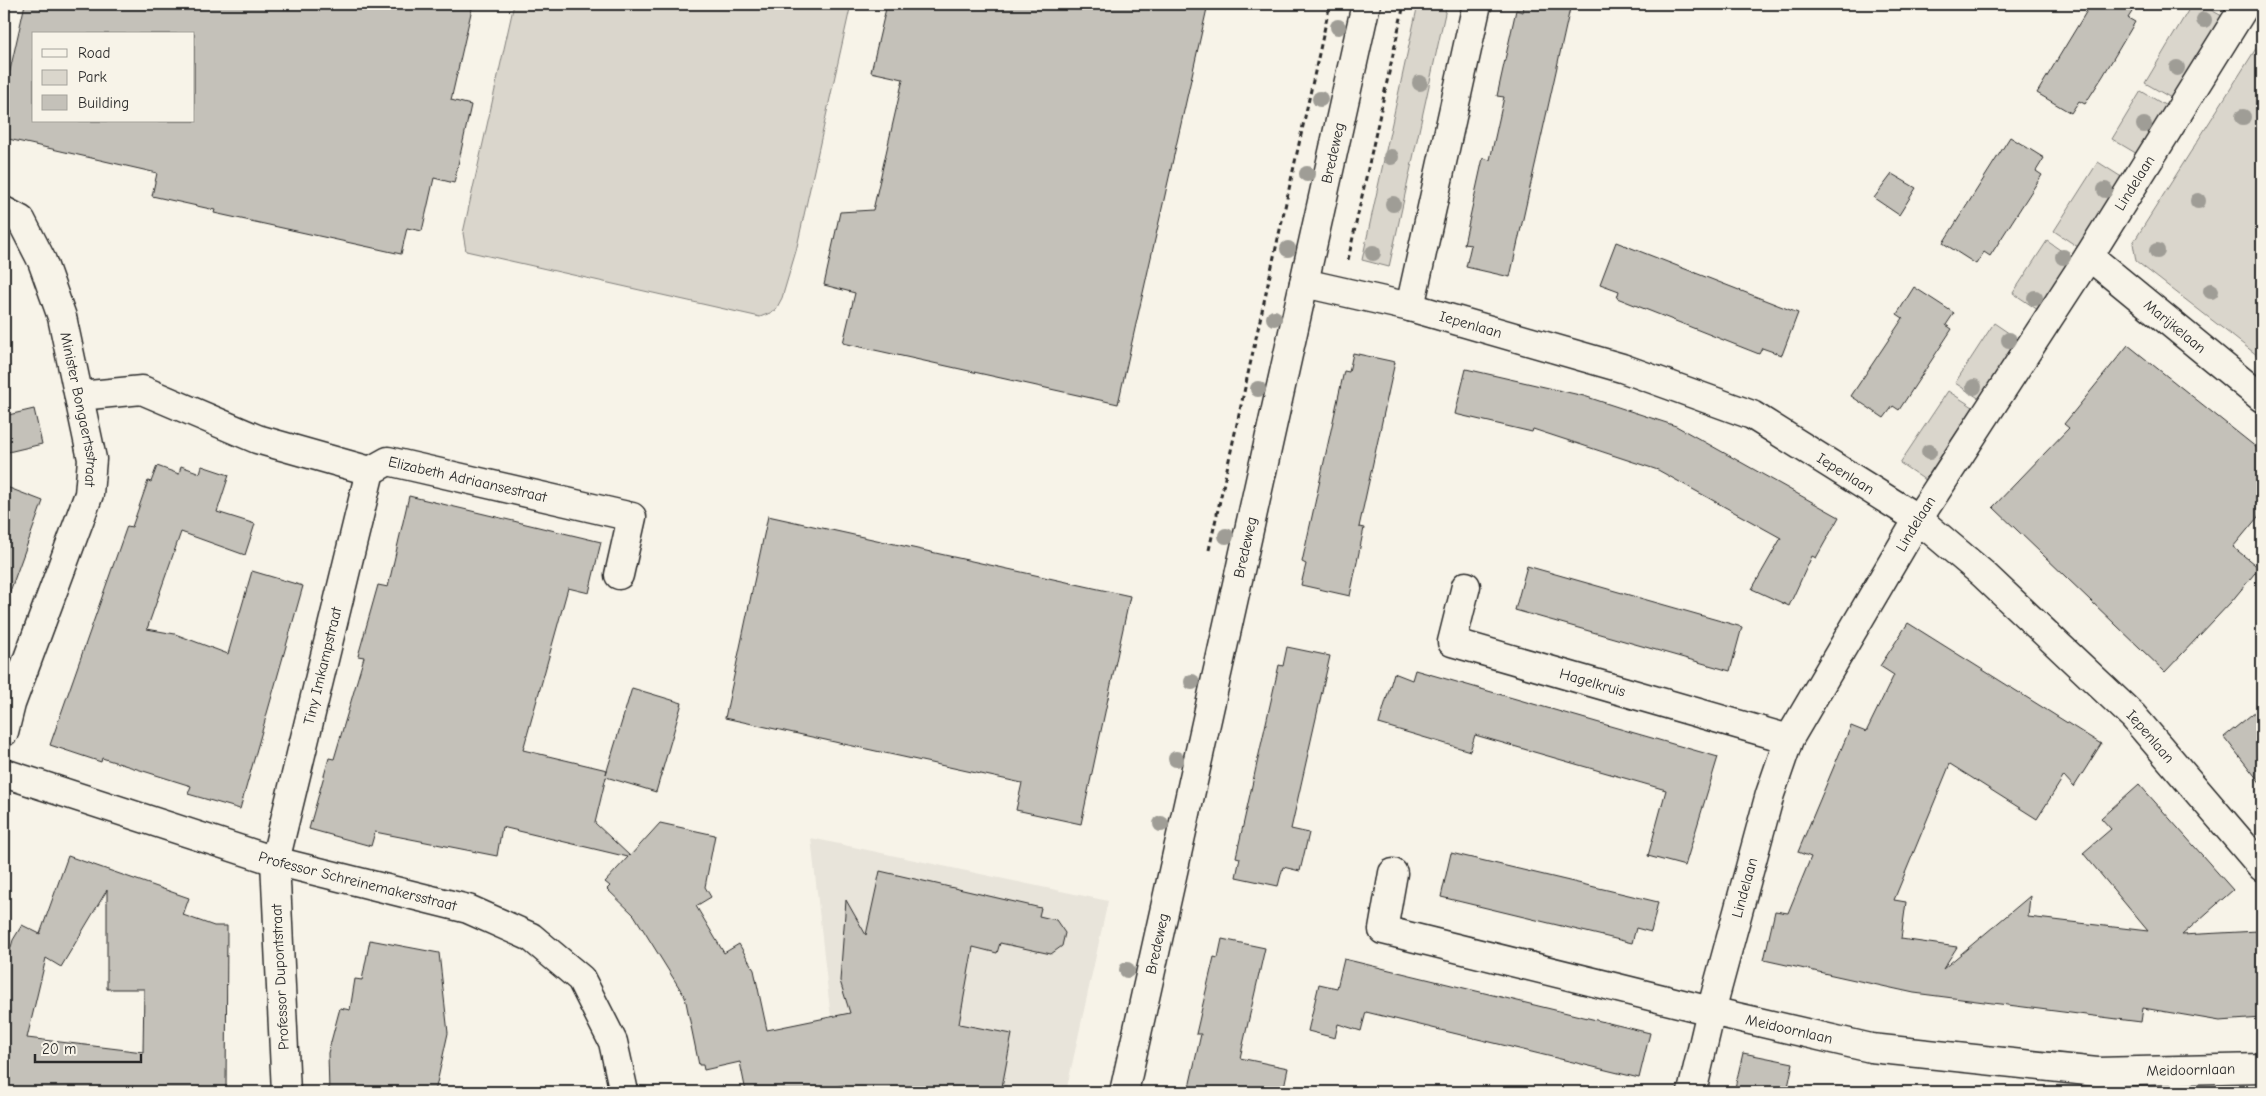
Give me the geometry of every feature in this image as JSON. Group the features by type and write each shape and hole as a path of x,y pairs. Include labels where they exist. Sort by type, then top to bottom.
{"street":[{"name":"Bredeweg","path":"1124,1092 1366,4"},
{"path":"1410,307 1477,4"},
{"name":"Lindelaan","path":"1692,1092 1711,1011 1770,794 1789,739 1918,518 2088,256 2246,4"},
{"name":"Minister Bongaertsstraat","path":"4,211 21,220 42,261 62,317 92,459 89,494 8,702 4,732"},
{"name":"Marijkelaan","path":"2088,256 2262,398"},
{"name":"Iepenlaan","path":"1304,282 1410,307 1622,368 1752,415 1918,518 1983,574 2134,716 2262,867"},
{"name":"Elizabeth Adriaansestraat","path":"79,396 142,390 257,439 370,471 388,461 632,517 619,575"},
{"name":"Tiny Imkampstraat","path":"275,861 370,471"},
{"name":"Hagelkruis","path":"1466,586 1452,642 1789,739"},
{"name":"Professor Schreinemakersstraat","path":"4,773 275,861 468,909 531,937 581,979 613,1042 624,1092"},
{"name":"Professor Dupontstraat","path":"275,861 286,1092"},
{"name":"Meidoornlaan","path":"1393,873 1384,930 1711,1011 1871,1048 2097,1072 2262,1068"}],"shaded area":[{"path":"811,838 1108,901 1066,1092 845,1092 830,1010"}],"green space":[{"path":"514,4 851,4 796,251 782,298 775,311 760,317 466,251 463,233"},
{"path":"1418,4 1447,4 1389,267 1362,260"},
{"path":"2192,4 2200,4 2222,16 2173,99 2145,83"},
{"path":"2262,39 2262,359 2136,261 2133,243"},
{"path":"2141,91 2168,107 2139,155 2112,139"},
{"path":"2098,162 2123,178 2078,247 2054,231"},
{"path":"2047,241 2072,258 2038,310 2013,293"},
{"path":"1994,323 2019,340 1980,399 1955,383"},
{"path":"1948,391 1973,407 1925,480 1900,463"}],"building":[{"path":"25,4 473,4 451,100 471,105 454,183 434,178 422,231 407,228 401,254 214,213 215,210 152,196 157,173 4,138 4,97"},
{"path":"887,4 1208,4 1118,404 843,343 855,293 824,285 840,212 873,210 903,79 871,72"},
{"path":"1524,4 1571,4 1510,277 1466,267 1471,245 1464,244 1483,158 1490,160 1504,97 1497,96 1516,10 1523,12"},
{"path":"2091,4 2137,4 2128,18 2135,22 2085,104 2079,101 2071,113 2037,93"},
{"path":"2010,137 2044,158 2036,171 2042,175 1990,256 1984,252 1976,264 1943,243"},
{"path":"1892,174 1916,188 1899,215 1874,198"},
{"path":"1616,242 1798,313 1782,355 1762,348 1759,354 1617,298 1619,291 1600,284"},
{"path":"1914,287 1954,313 1946,325 1952,329 1899,410 1893,406 1884,418 1851,396 1903,318 1897,314"},
{"path":"2128,345 2262,452 2262,512 2233,547 2259,568 2231,602 2165,672 1993,507 2069,428 2064,424"},
{"path":"1353,353 1395,362 1359,527 1364,528 1350,596 1301,585 1306,564 1302,562 1344,371 1349,372"},
{"path":"1466,369 1584,396 1676,426 1839,517 1816,558 1812,556 1789,606 1752,589 1781,538 1658,470 1533,429 1532,432 1455,414"},
{"path":"34,409 42,444 4,453 4,416"},
{"path":"157,466 179,474 181,466 200,473 202,466 229,475 217,512 255,524 245,555 181,532 147,629 175,634 228,654 252,571 303,586 240,809 188,794 191,786 102,758 101,762 50,745 127,526 132,527 148,481 151,482"},
{"path":"4,486 43,501 8,597 4,596"},
{"path":"409,496 601,542 589,593 568,588 523,750 607,770 606,774 632,688 682,703 656,792 606,777 595,823 630,856 660,823 715,835 705,887 711,897 696,906 724,953 739,944 754,970 767,1030 850,1013 840,981 846,900 866,935 880,871 1041,908 1039,916 1056,920 1065,933 1062,946 1051,954 1000,943 997,953 973,947 959,1024 1012,1034 1001,1092 846,1092 844,1085 811,1092 746,1092 740,1062 704,1070 703,1065 699,1065 685,997 634,915 607,889 610,886 605,882 628,857 502,827 497,856 375,832 371,846 309,829 329,758 334,759 364,657 358,656 378,585 388,587"},
{"path":"768,516 1130,596 1081,824 1016,810 1022,783 725,718"},
{"path":"1527,566 1742,627 1730,671 1515,610"},
{"path":"1908,623 2101,744 2074,787 2064,776 2037,819 1950,764 1894,900 1906,902 1901,939 1957,947 1943,969 2030,896 2028,917 2148,931 2083,853 2111,829 2101,818 2139,784 2233,890 2182,935 2258,931 2262,1018 2220,1021 2143,1008 2141,1022 1914,993 1764,960 1775,911 1788,913 1811,857 1798,852 1851,726 1866,732 1894,675 1880,666"},
{"path":"1287,647 1330,656 1291,829 1309,833 1300,871 1283,867 1278,886 1236,877 1240,858 1236,857 1279,665 1283,666"},
{"path":"1415,670 1718,757 1685,866 1648,856 1666,790 1475,735 1470,751 1379,724 1394,673 1412,680"},
{"path":"2262,706 2262,785 2224,737"},
{"path":"1451,853 1658,902 1651,932 1636,928 1632,943 1441,897"},
{"path":"68,856 189,898 183,915 214,926 227,926 226,1092 4,1092 4,971 13,940 22,925 40,934","holes":["107,890 107,989 144,989 143,1052 27,1038 46,958 61,967"]},
{"path":"1222,939 1265,948 1240,1058 1288,1068 1283,1092 1188,1092 1201,1034 1196,1034 1214,957 1218,958"},
{"path":"370,940 439,953 448,1033 435,1092 329,1092 328,1053 340,1008 350,1010 355,979 362,980"},
{"path":"1344,959 1650,1033 1639,1078 1366,1012 1361,1031 1338,1024 1335,1038 1308,1031 1319,984 1337,988"},
{"path":"1743,1053 1793,1063 1787,1092 1734,1092"}]}
